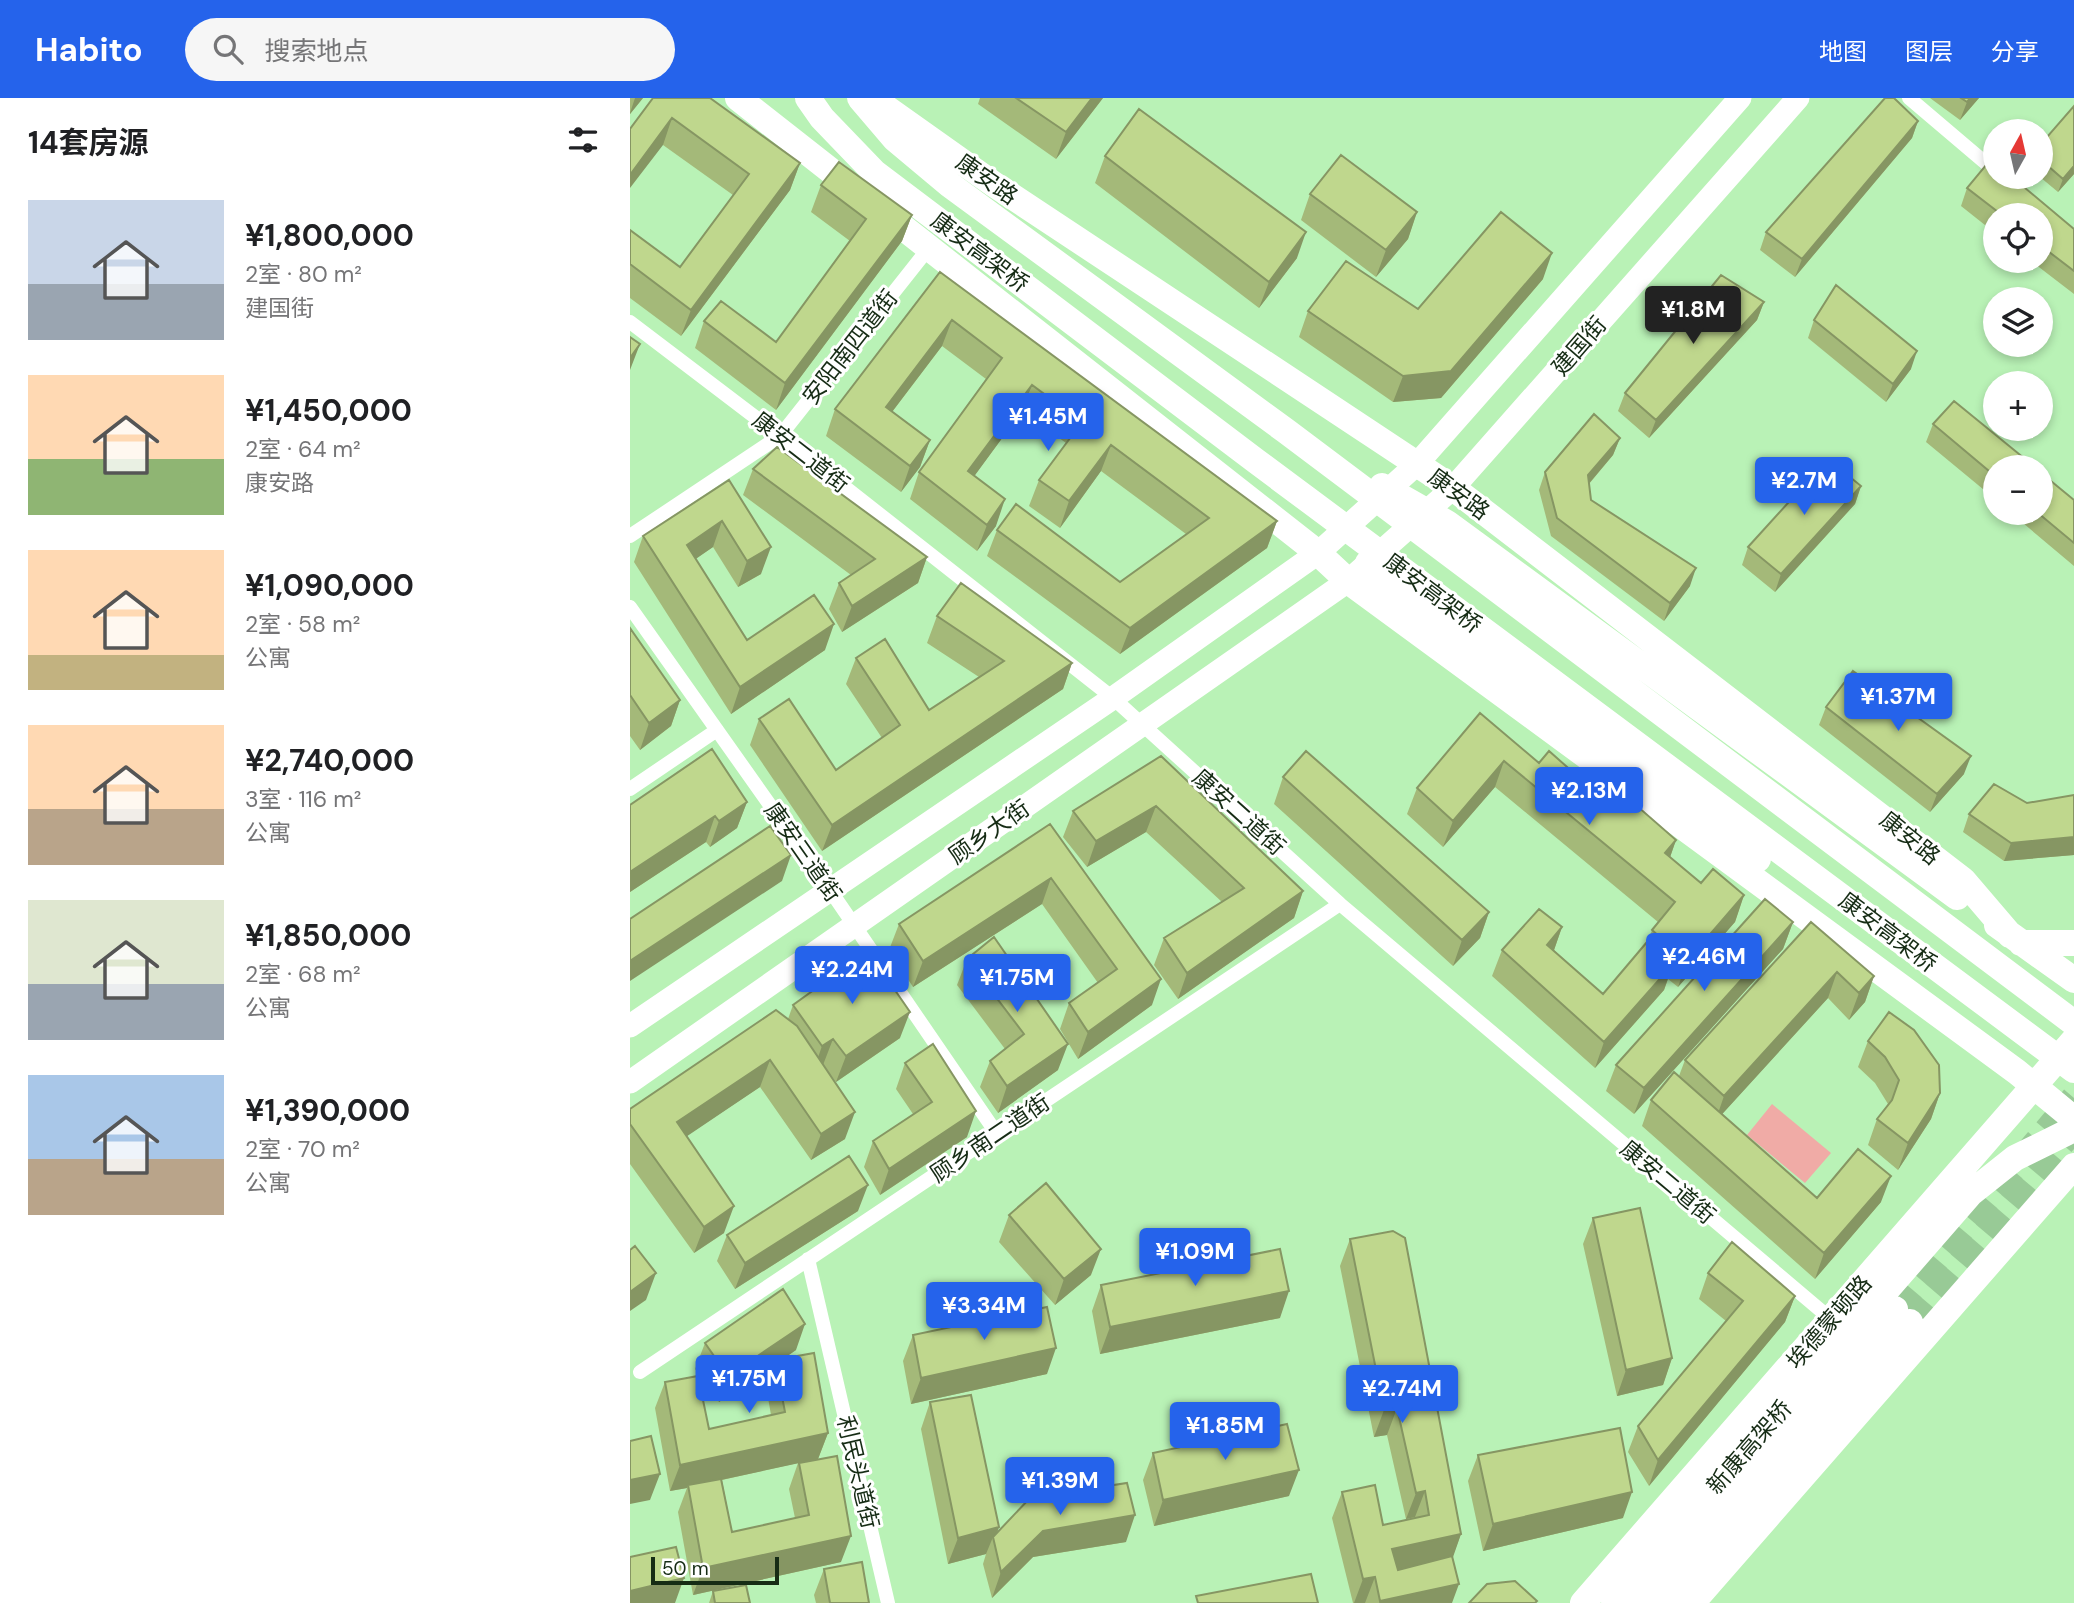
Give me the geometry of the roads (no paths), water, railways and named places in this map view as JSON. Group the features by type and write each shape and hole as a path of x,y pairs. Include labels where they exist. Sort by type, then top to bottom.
{"highway":[{"path":"738,98 1318,553 1348,581 2017,1072 2074,1119"},
{"name":"康安高架桥","path":"808,98 822,118 874,172 1256,461 2074,1070"},
{"name":"康安高架桥","path":"860,98 895,139 950,185 1286,431 2074,1023"},
{"name":"康安路","path":"872,98 1453,488 1963,880 2016,939"},
{"path":"893,98 924,135"},
{"name":"康安路","path":"1286,431 1447,523 1854,823 2074,980"},
{"path":"1256,461 1407,598 1963,1012 1988,1035 2017,1072"},
{"path":"2016,939 2074,943"},
{"name":"埃德蒙顿路","path":"1583,1603 2074,1040"},
{"name":"新康高架桥","path":"1614,1603 1971,1193 2015,1158 2074,1129"},
{"path":"1692,1603 2074,1166"},
{"name":"埃德蒙顿路","path":"1643,1603 1902,1315 1667,1603"}],"main road":[{"name":"建国街","path":"1318,553 1417,464 1740,98"},
{"name":"建国街","path":"1348,581 1453,488 1798,98"},
{"name":"顾乡大街","path":"630,1026 1113,698 1318,553"},
{"name":"顾乡大街","path":"630,1082 1348,581"}],"street":[{"path":"1909,98 1983,161"},
{"name":"安阳南四道街","path":"630,536 780,436 928,248"},
{"name":"康安二道街","path":"630,322 780,436 1113,698 1340,904 1832,1320"},
{"name":"康安三道街","path":"630,607 830,890 997,1134"},
{"path":"630,789 717,730"},
{"name":"顾乡南二道街","path":"640,1372 1340,904"},
{"name":"利民头道街","path":"808,1259 888,1603"}],"tunnel":[{"path":"1895,1309 2074,1098"},
{"path":"1910,1322 2074,1129"}]}
